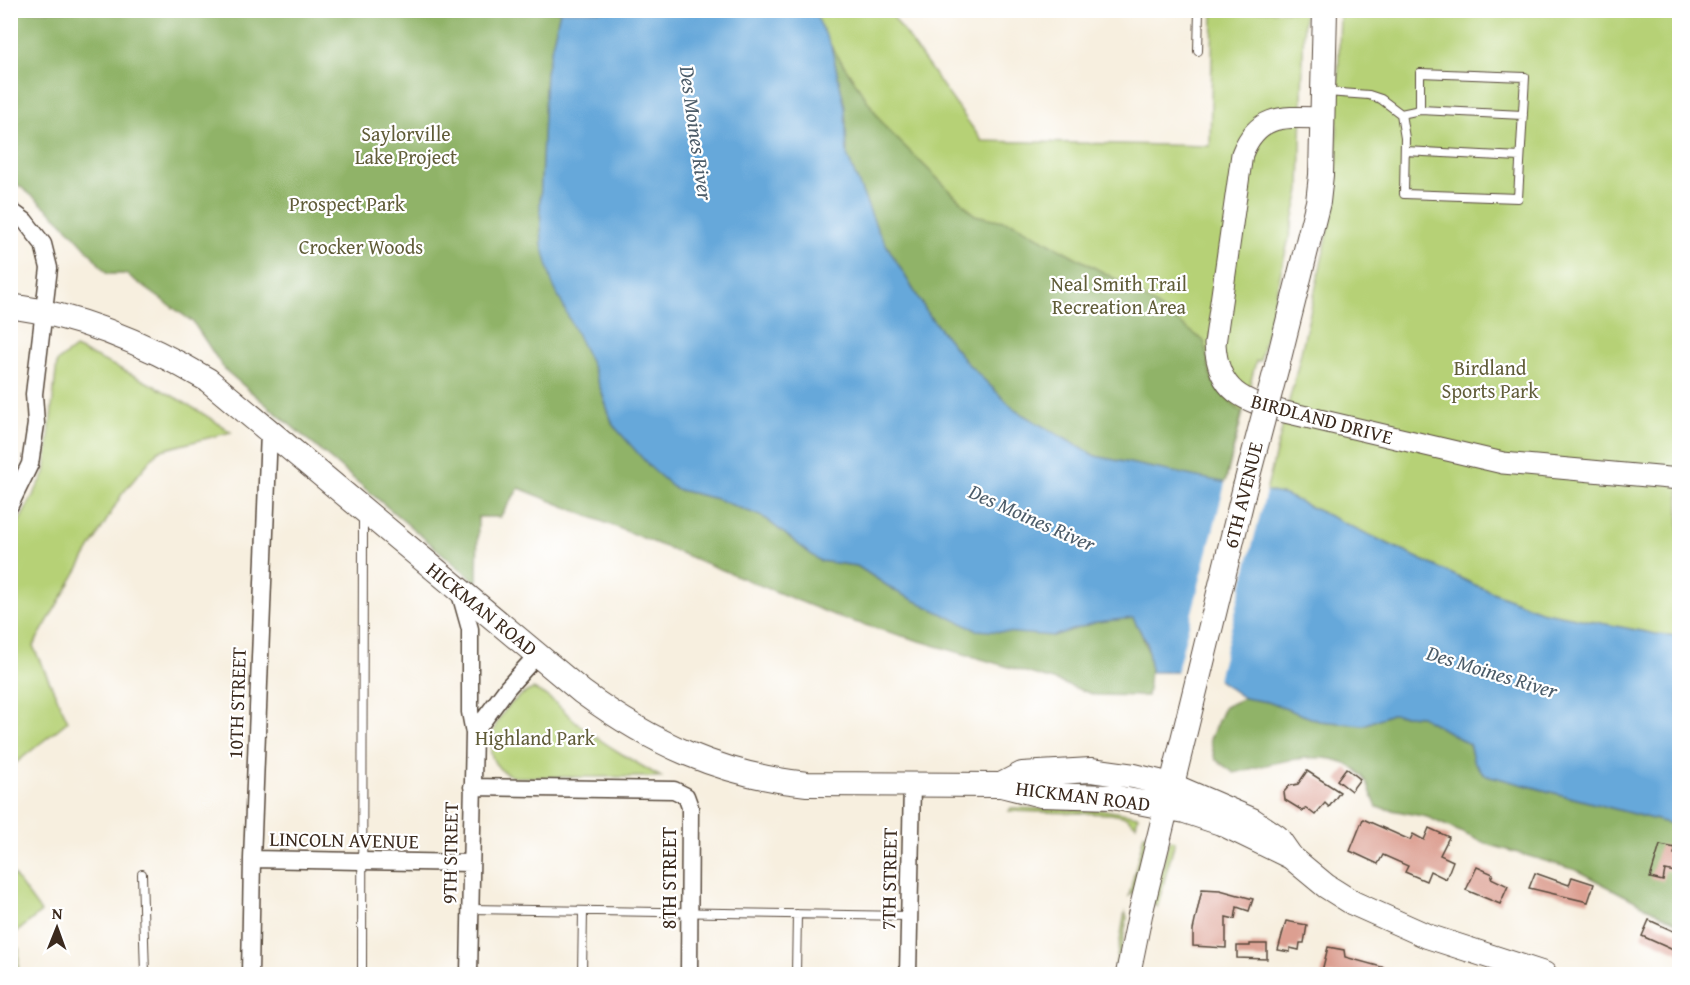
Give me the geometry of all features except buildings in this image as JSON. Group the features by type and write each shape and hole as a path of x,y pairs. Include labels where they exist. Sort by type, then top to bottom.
{"main road":[{"name":"6TH AVENUE","path":"1128,975 1187,716 1318,202 1323,118 1325,10"},
{"name":"HICKMAN ROAD","path":"10,306 45,311 107,329 175,361 208,380 537,655 626,724 685,754 775,781 807,784 1000,785 1041,795 1168,796 1291,857 1326,886 1385,919 1427,936 1544,975"}],"street":[{"name":"BIRDLAND DRIVE","path":"1323,118 1269,121 1257,128 1242,154 1215,344 1217,364 1229,388 1252,404 1503,463 1680,479"},
{"path":"10,210 25,221 43,244 50,268 34,394 36,424 30,464 10,505"},
{"name":"10TH STREET","path":"250,975 252,859 270,432"},
{"name":"9TH STREET","path":"459,590 470,628 470,712 474,733 469,975"},
{"path":"474,733 508,687 537,655"},
{"name":"7TH STREET","path":"908,975 912,784"},
{"name":"8TH STREET","path":"472,787 674,789 686,796 690,807 689,975"},
{"name":"LINCOLN AVENUE","path":"252,859 471,863"}],"lane":[{"path":"1198,51 1199,10"},
{"path":"1323,92 1369,95 1381,99 1401,114 1405,151 1404,194 1518,198 1525,77 1420,73 1420,110"},
{"path":"1401,114 1420,110 1523,116"},
{"path":"1405,151 1520,157"},
{"path":"362,975 363,511"},
{"path":"142,874 145,975"},
{"path":"470,909 909,916"},
{"path":"582,975 583,911"},
{"path":"796,975 797,914"}],"green space":[{"name":"Crocker Woods","path":"11,11 560,11 546,72 540,206 542,244 594,370 613,425 675,489 717,499 763,517 820,561 857,566 897,592 1053,636 1097,622 1133,618 1149,655 1150,674 1147,696 1095,695 1053,680 841,618 519,488 500,517 478,517 477,583 224,369 193,322 126,274 107,274 62,223 38,200 11,180"},
{"name":"Neal Smith Trail Recreation Area","path":"814,11 889,11 982,141 1210,146 1213,11 1304,11 1300,191 1260,361 1256,361 1225,483 966,362"},
{"name":"Birdland Sports Park","path":"1340,11 1679,11 1679,636 1656,634 1540,611 1475,585 1285,495 1266,491 1297,370 1335,202"},
{"path":"831,46 885,127 975,215 1013,223 1130,287 1204,341 1213,382 1242,413 1225,483 1095,456 1016,411 966,362 928,314 878,231 847,155 845,107"},
{"path":"75,348 155,386 231,432 158,451 122,494 33,646 68,721 11,767 11,537 45,473 57,362"},
{"name":"Highland Park","path":"533,689 553,701 601,740 661,777 514,777 500,769 492,758 490,745 493,732 509,706 520,696"},
{"path":"1244,698 1268,702 1319,721 1364,725 1391,714 1421,716 1469,744 1473,760 1483,774 1679,826 1679,924 1576,870 1487,844 1427,817 1377,807 1366,781 1354,768 1340,761 1304,758 1234,773 1215,759 1210,739 1224,707"},
{"path":"1011,808 1105,810 1138,816 1136,825 1126,817 1111,814 1009,811"},
{"path":"1144,834 1148,834 1133,893 1129,896"},
{"path":"1169,840 1175,841 1157,907 1153,904"},
{"path":"11,871 41,912 10,937"},
{"path":"1125,912 1127,917 1117,974 1114,974"},
{"path":"10,940 19,949 18,974 11,974"}],"water":[{"name":"Des Moines River","path":"560,11 814,11 831,46 845,107 847,155 878,231 928,314 966,362 1016,411 1095,456 1285,495 1475,585 1540,611 1656,634 1679,636 1679,826 1483,774 1473,760 1469,744 1421,716 1391,714 1364,725 1319,721 1268,702 1244,698 1218,680 1174,672 1151,672 1147,643 1133,618 1097,622 1053,636 976,630 897,592 857,566 820,561 763,517 717,499 675,489 651,468 613,425 594,370 552,283 542,244 540,206 546,72"}],"pier":[{"path":"1226,480 1267,488 1217,683 1176,675"}],"park label":[{"name":"Saylorville Lake Project","path":"406,146"},
{"name":"Prospect Park","path":"347,204"}]}
